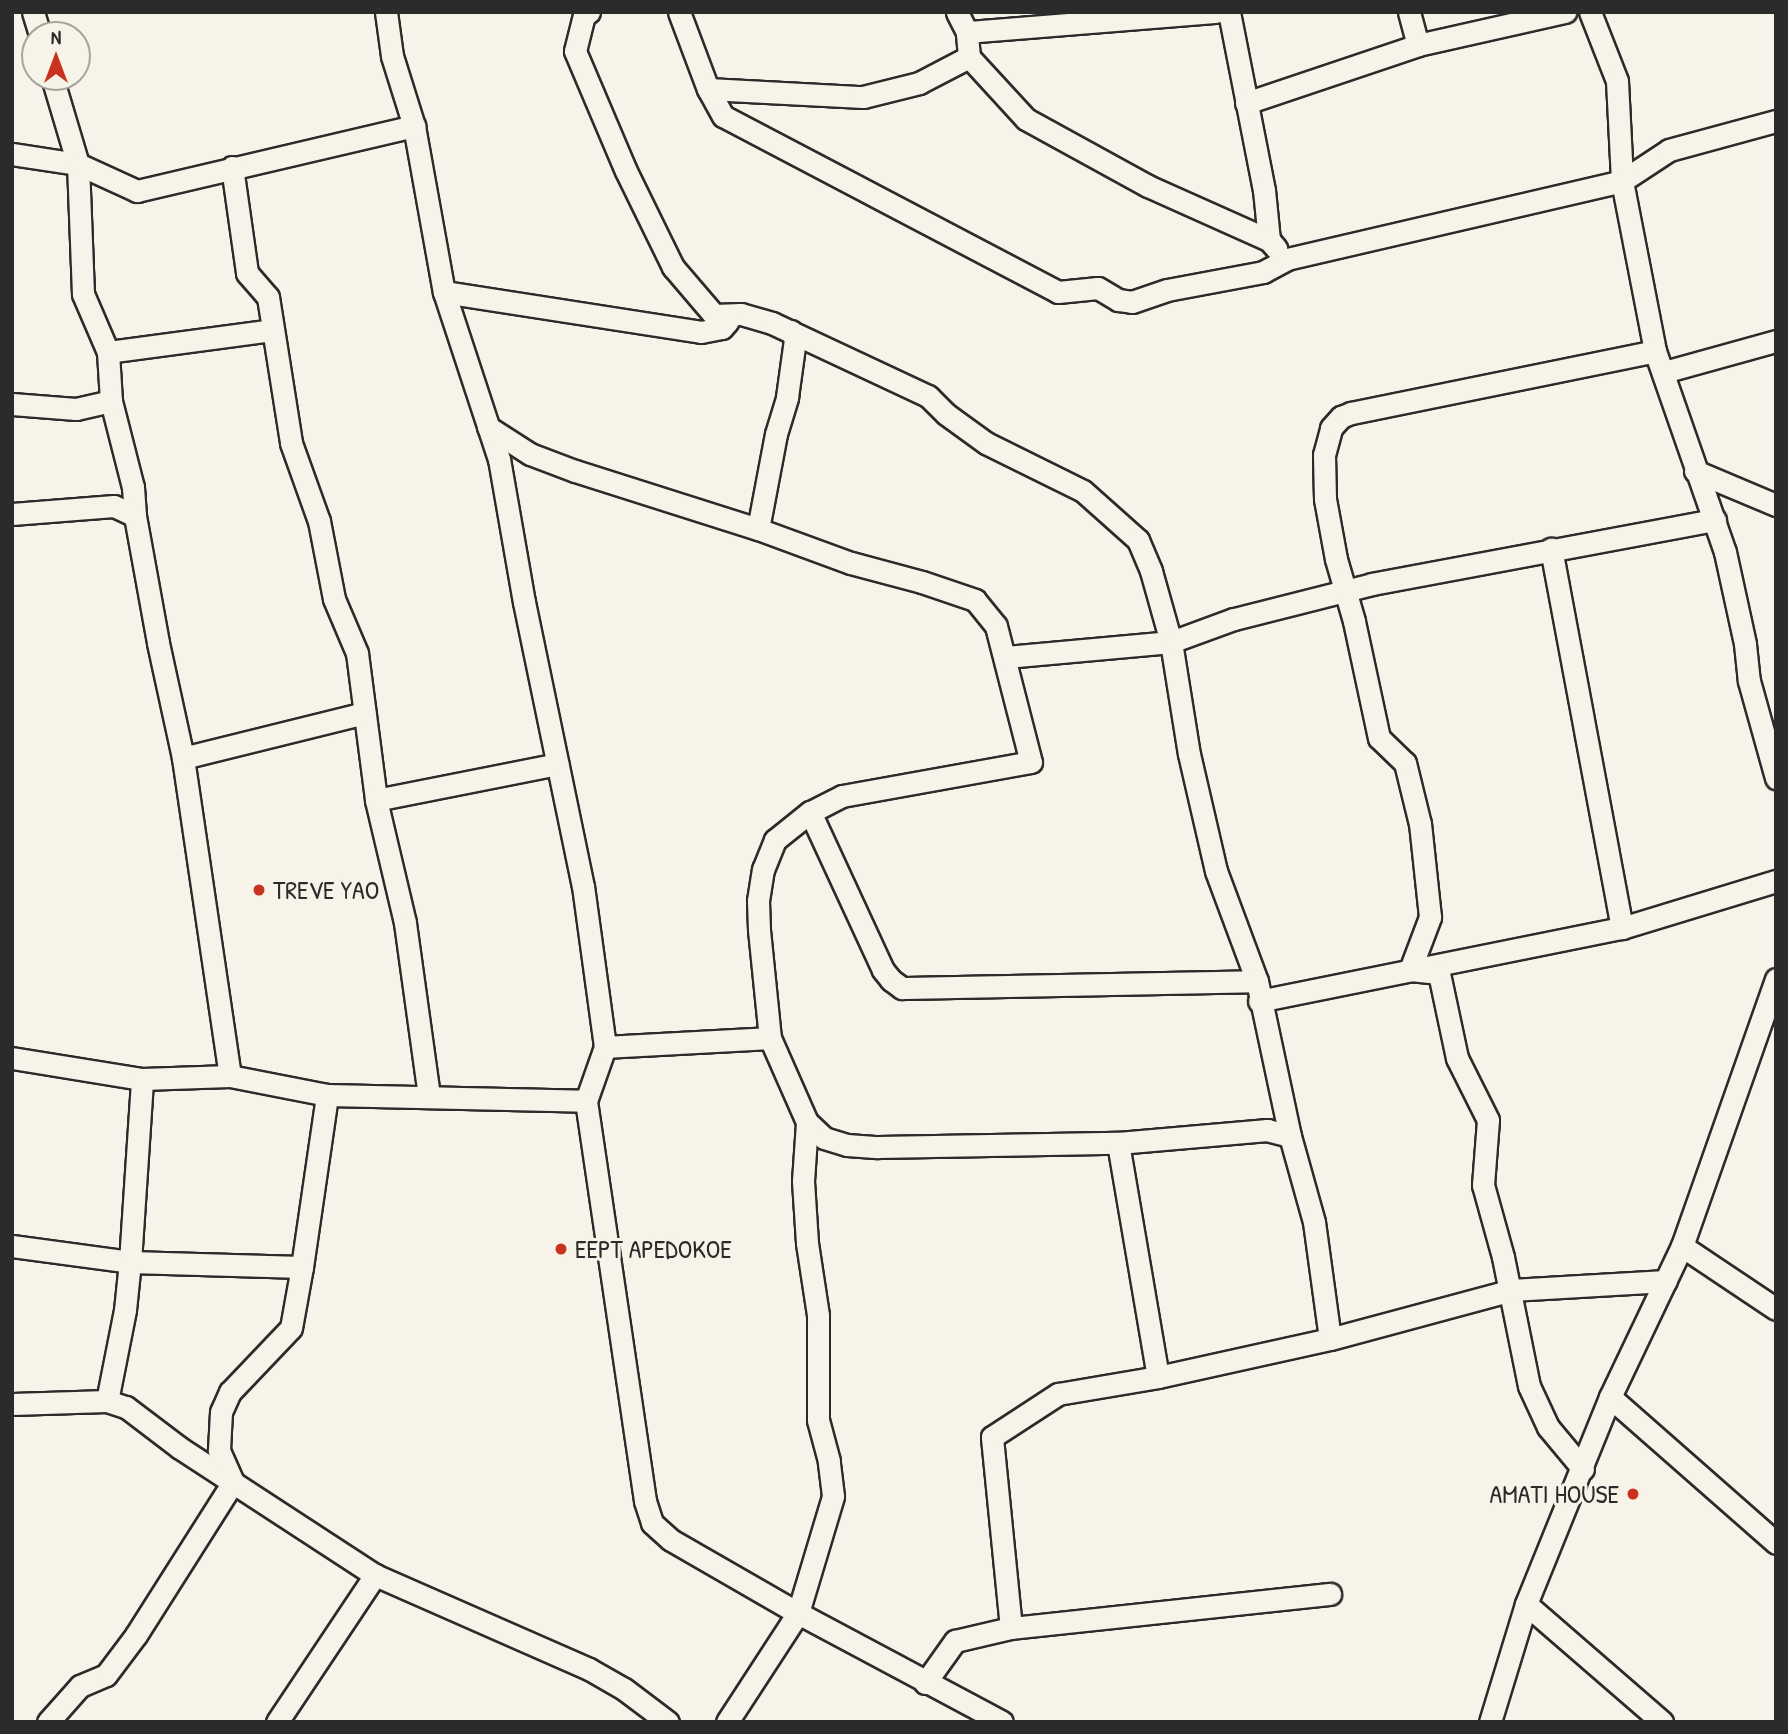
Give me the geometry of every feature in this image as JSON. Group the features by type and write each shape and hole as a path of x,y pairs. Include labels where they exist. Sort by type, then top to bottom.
{"street":[{"path":"386,12 392,56 414,126 444,292 499,459 583,886 605,1047 586,1101 645,1502 652,1523 671,1540 798,1613 1002,1722"},
{"path":"444,292 701,332 722,328 727,322 727,315 714,315 673,267 626,171 575,51 584,15 589,12"},
{"path":"679,12 708,89 723,116 1058,292 1098,288 1118,300 1132,302 1167,290 1264,272 1287,259 1622,181 1669,150 1776,121"},
{"path":"957,12 967,32 968,57 1026,119 1148,186 1269,240 1287,259"},
{"path":"967,32 1216,12"},
{"path":"1228,12 1264,190 1269,240"},
{"path":"1409,12 1418,45"},
{"path":"1246,103 1418,45 1565,12"},
{"path":"1590,12 1617,81 1622,181 1655,351 1695,471 1715,520 1745,644 1749,681 1776,778"},
{"path":"708,89 863,97 919,83 968,57"},
{"path":"56,91 78,164 83,294 108,352 111,401 133,487 135,516 183,758 230,1076"},
{"path":"12,154 78,164 137,191 414,126"},
{"path":"232,167 247,273 268,297 291,443 318,522 334,599 357,653 376,800 405,923 429,1095"},
{"path":"714,315 741,314 791,331 928,396 946,414 986,443 1083,491 1138,540 1151,571 1171,642 1189,754 1212,858 1258,991 1290,1136 1314,1222 1330,1339"},
{"path":"108,352 273,330"},
{"path":"758,529 776,434 787,397 795,339 791,331"},
{"path":"1664,372 1776,341"},
{"path":"1410,970 1430,917 1420,824 1405,764 1379,737 1344,590 1327,508 1324,468 1328,435 1341,417 1464,388 1655,351"},
{"path":"12,404 76,409 111,401"},
{"path":"488,427 530,454 670,503 758,529 850,564 922,582 975,600 996,626 1031,762 842,796 810,812 775,840 763,869 758,901 759,929 770,1038 807,1122 824,1138 847,1145 1118,1143 1267,1130 1290,1136"},
{"path":"1695,471 1776,505"},
{"path":"12,514 114,506 135,516"},
{"path":"1006,657 1026,658 1171,642 1234,619 1344,590 1715,520"},
{"path":"1550,549 1622,928"},
{"path":"183,758 365,713"},
{"path":"376,800 558,764"},
{"path":"810,812 883,970 902,988 1258,991 1410,970 1622,928 1776,881"},
{"path":"1410,970 1439,973 1457,1058 1489,1120 1483,1185 1511,1290 1529,1386 1548,1427 1583,1469"},
{"path":"1490,1722 1526,1604 1610,1397 1682,1246 1776,979"},
{"path":"605,1047 770,1038"},
{"path":"12,1058 142,1079 230,1076 327,1095 429,1095 586,1101"},
{"path":"107,1401 130,1262 142,1079"},
{"path":"233,1482 219,1450 220,1412 230,1392 291,1328 327,1095"},
{"path":"727,1722 798,1613 833,1496 829,1461 818,1420 818,1315 807,1243 803,1181 807,1122"},
{"path":"1118,1143 1158,1377"},
{"path":"12,1246 130,1262 302,1267"},
{"path":"1682,1246 1776,1309"},
{"path":"1010,1628 992,1437 1058,1394 1158,1377 1330,1339 1511,1290 1666,1281"},
{"path":"1610,1397 1776,1543"},
{"path":"12,1404 107,1401 126,1407 180,1448 375,1575 589,1669 668,1722"},
{"path":"48,1722 80,1686 106,1675 136,1635 233,1482"},
{"path":"277,1722 375,1575"},
{"path":"925,1682 955,1641 1010,1628 1330,1594"},
{"path":"1526,1604 1662,1722"}],"place":[{"name":"TREVE YAO","path":"259,890"},
{"name":"EEPT APEDOKOE","path":"561,1249"},
{"name":"AMATI HOUSE","path":"1633,1494"}]}
